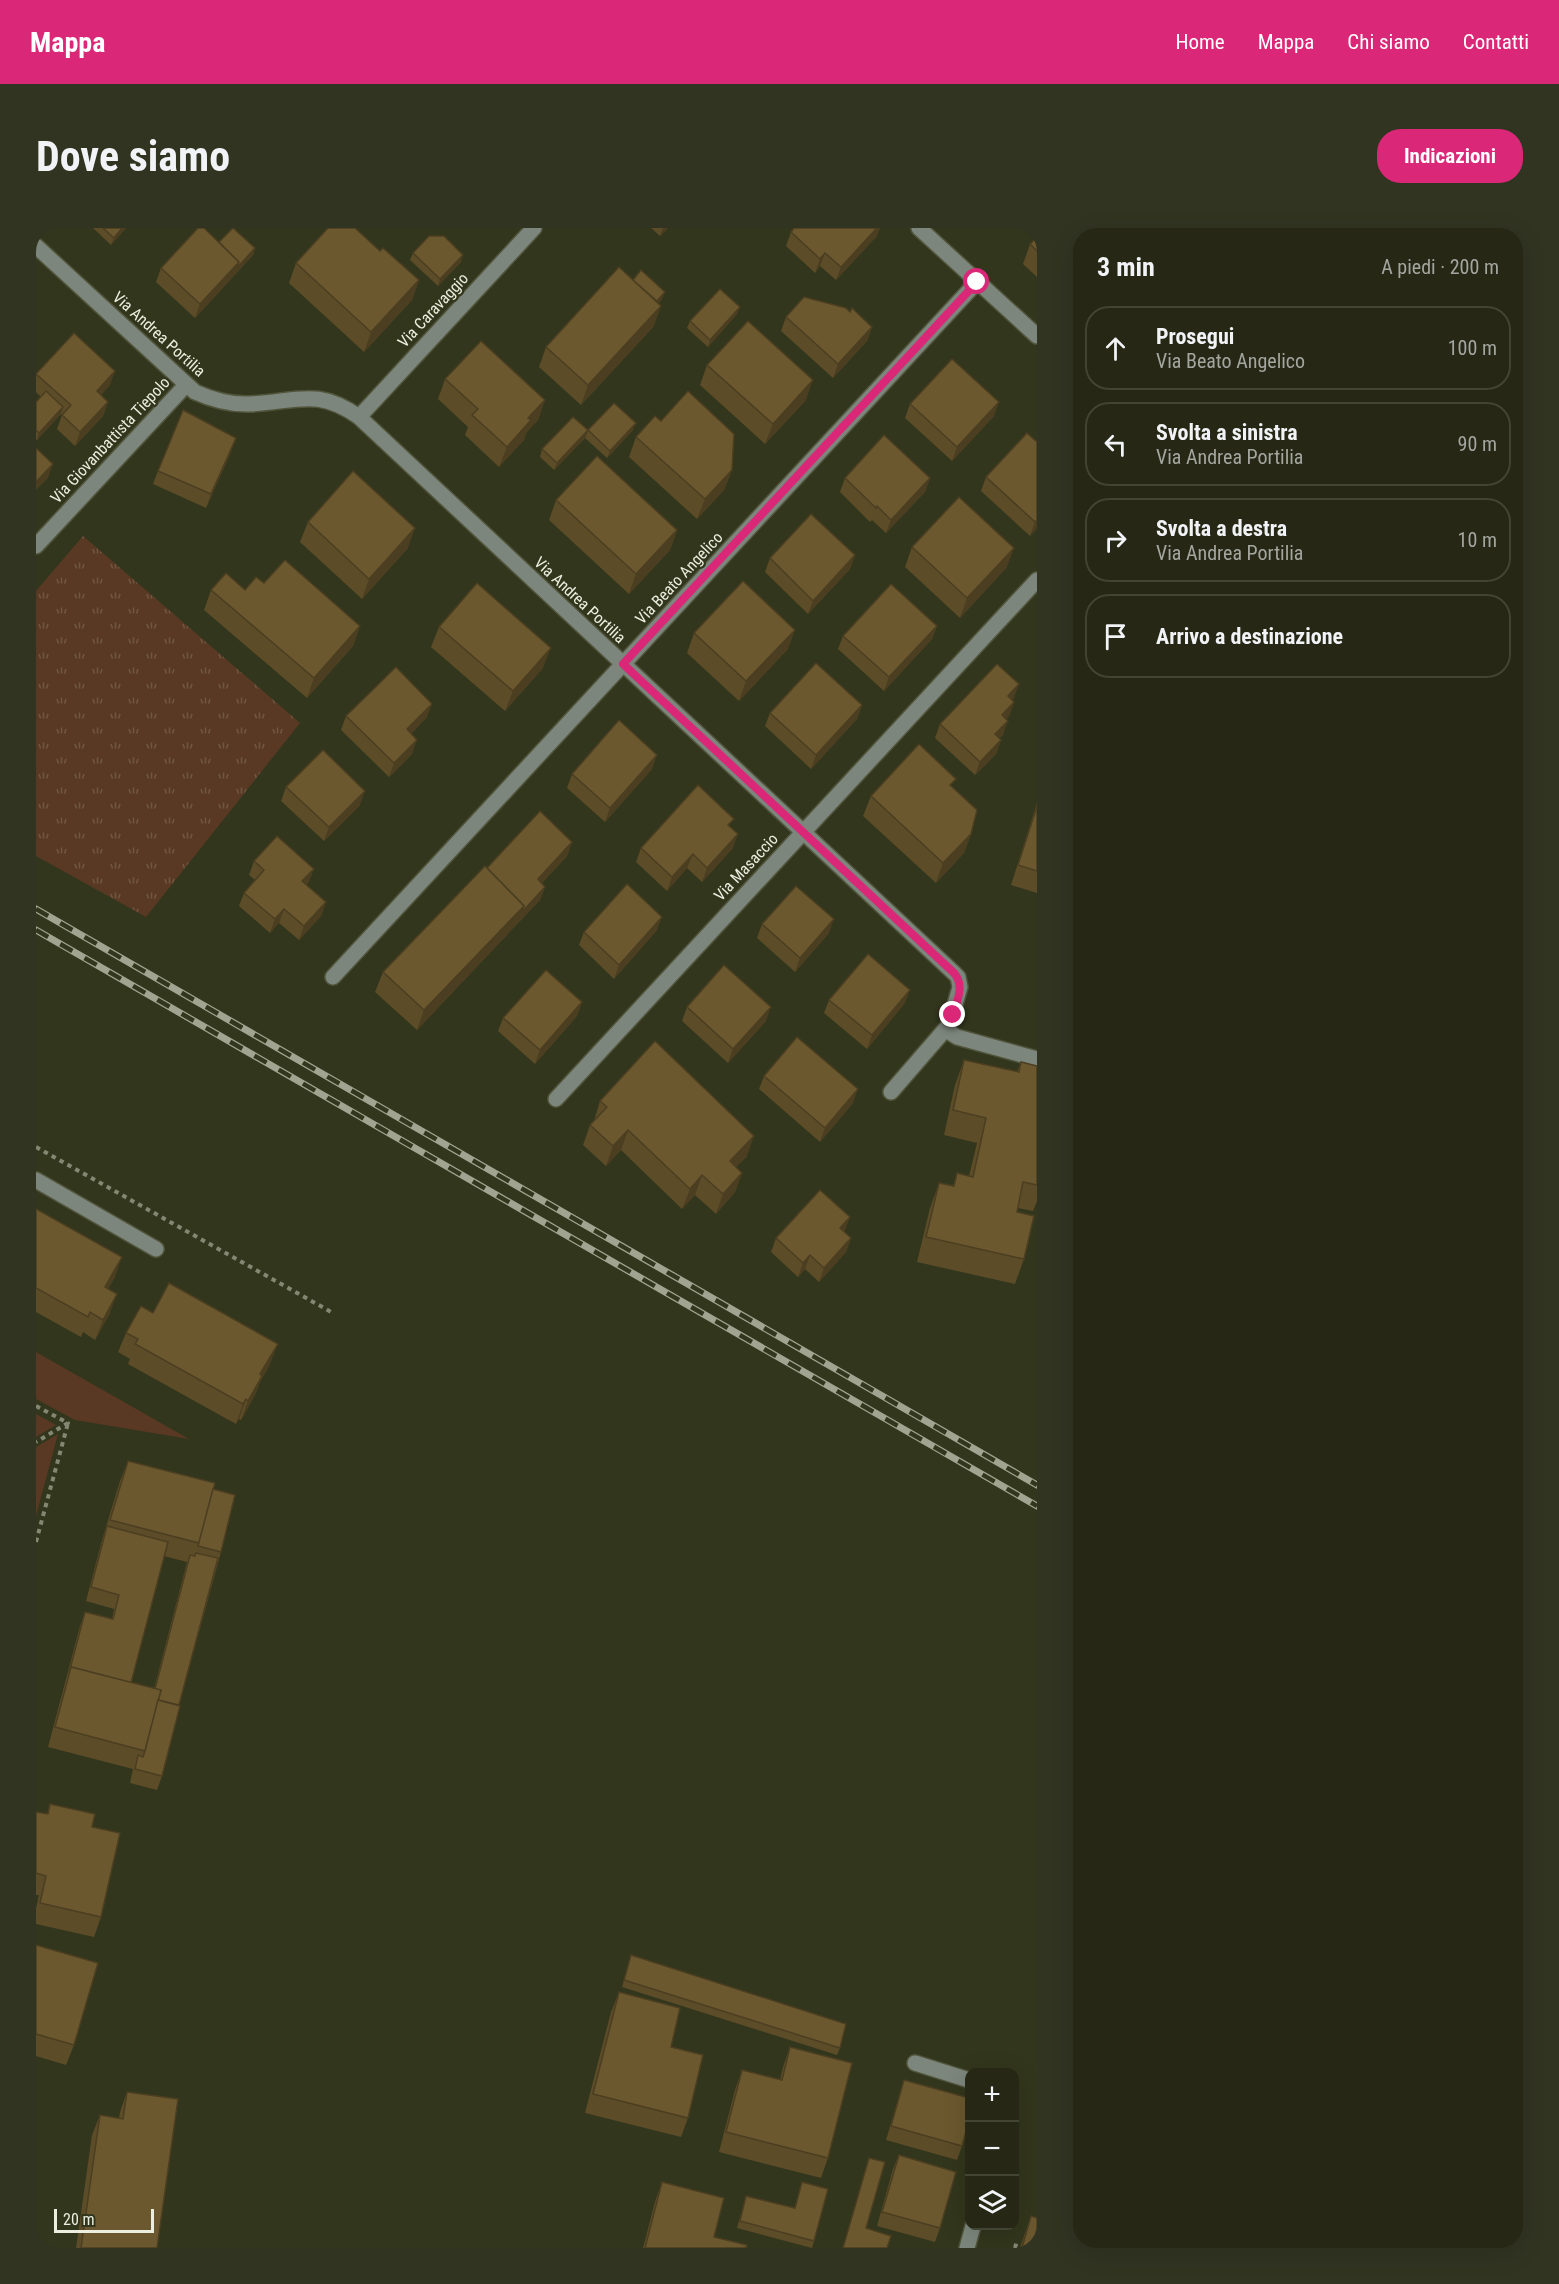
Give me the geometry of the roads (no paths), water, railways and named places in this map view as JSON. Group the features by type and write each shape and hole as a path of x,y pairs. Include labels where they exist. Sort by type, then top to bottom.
{"street":[{"name":"Via Caravaggio","path":"359,417 534,228"},
{"path":"919,228 1037,336"},
{"name":"Via Andrea Portilia","path":"36,246 186,385 206,397 227,403 250,404 295,398 317,399 339,405 359,417 958,977 959,992 946,1030 891,1092"},
{"name":"Via Beato Angelico","path":"333,977 977,282"},
{"name":"Via Giovanbattista Tiepolo","path":"36,546 186,385"},
{"name":"Via Masaccio","path":"556,1099 1037,580"},
{"path":"946,1030 957,1037 1037,1059"},
{"path":"36,1180 156,1249"},
{"path":"915,2063 965,2078"},
{"path":"967,2248 972,2230"}],"railway":[{"path":"36,909 1037,1485"},
{"path":"36,930 1037,1506"}]}
